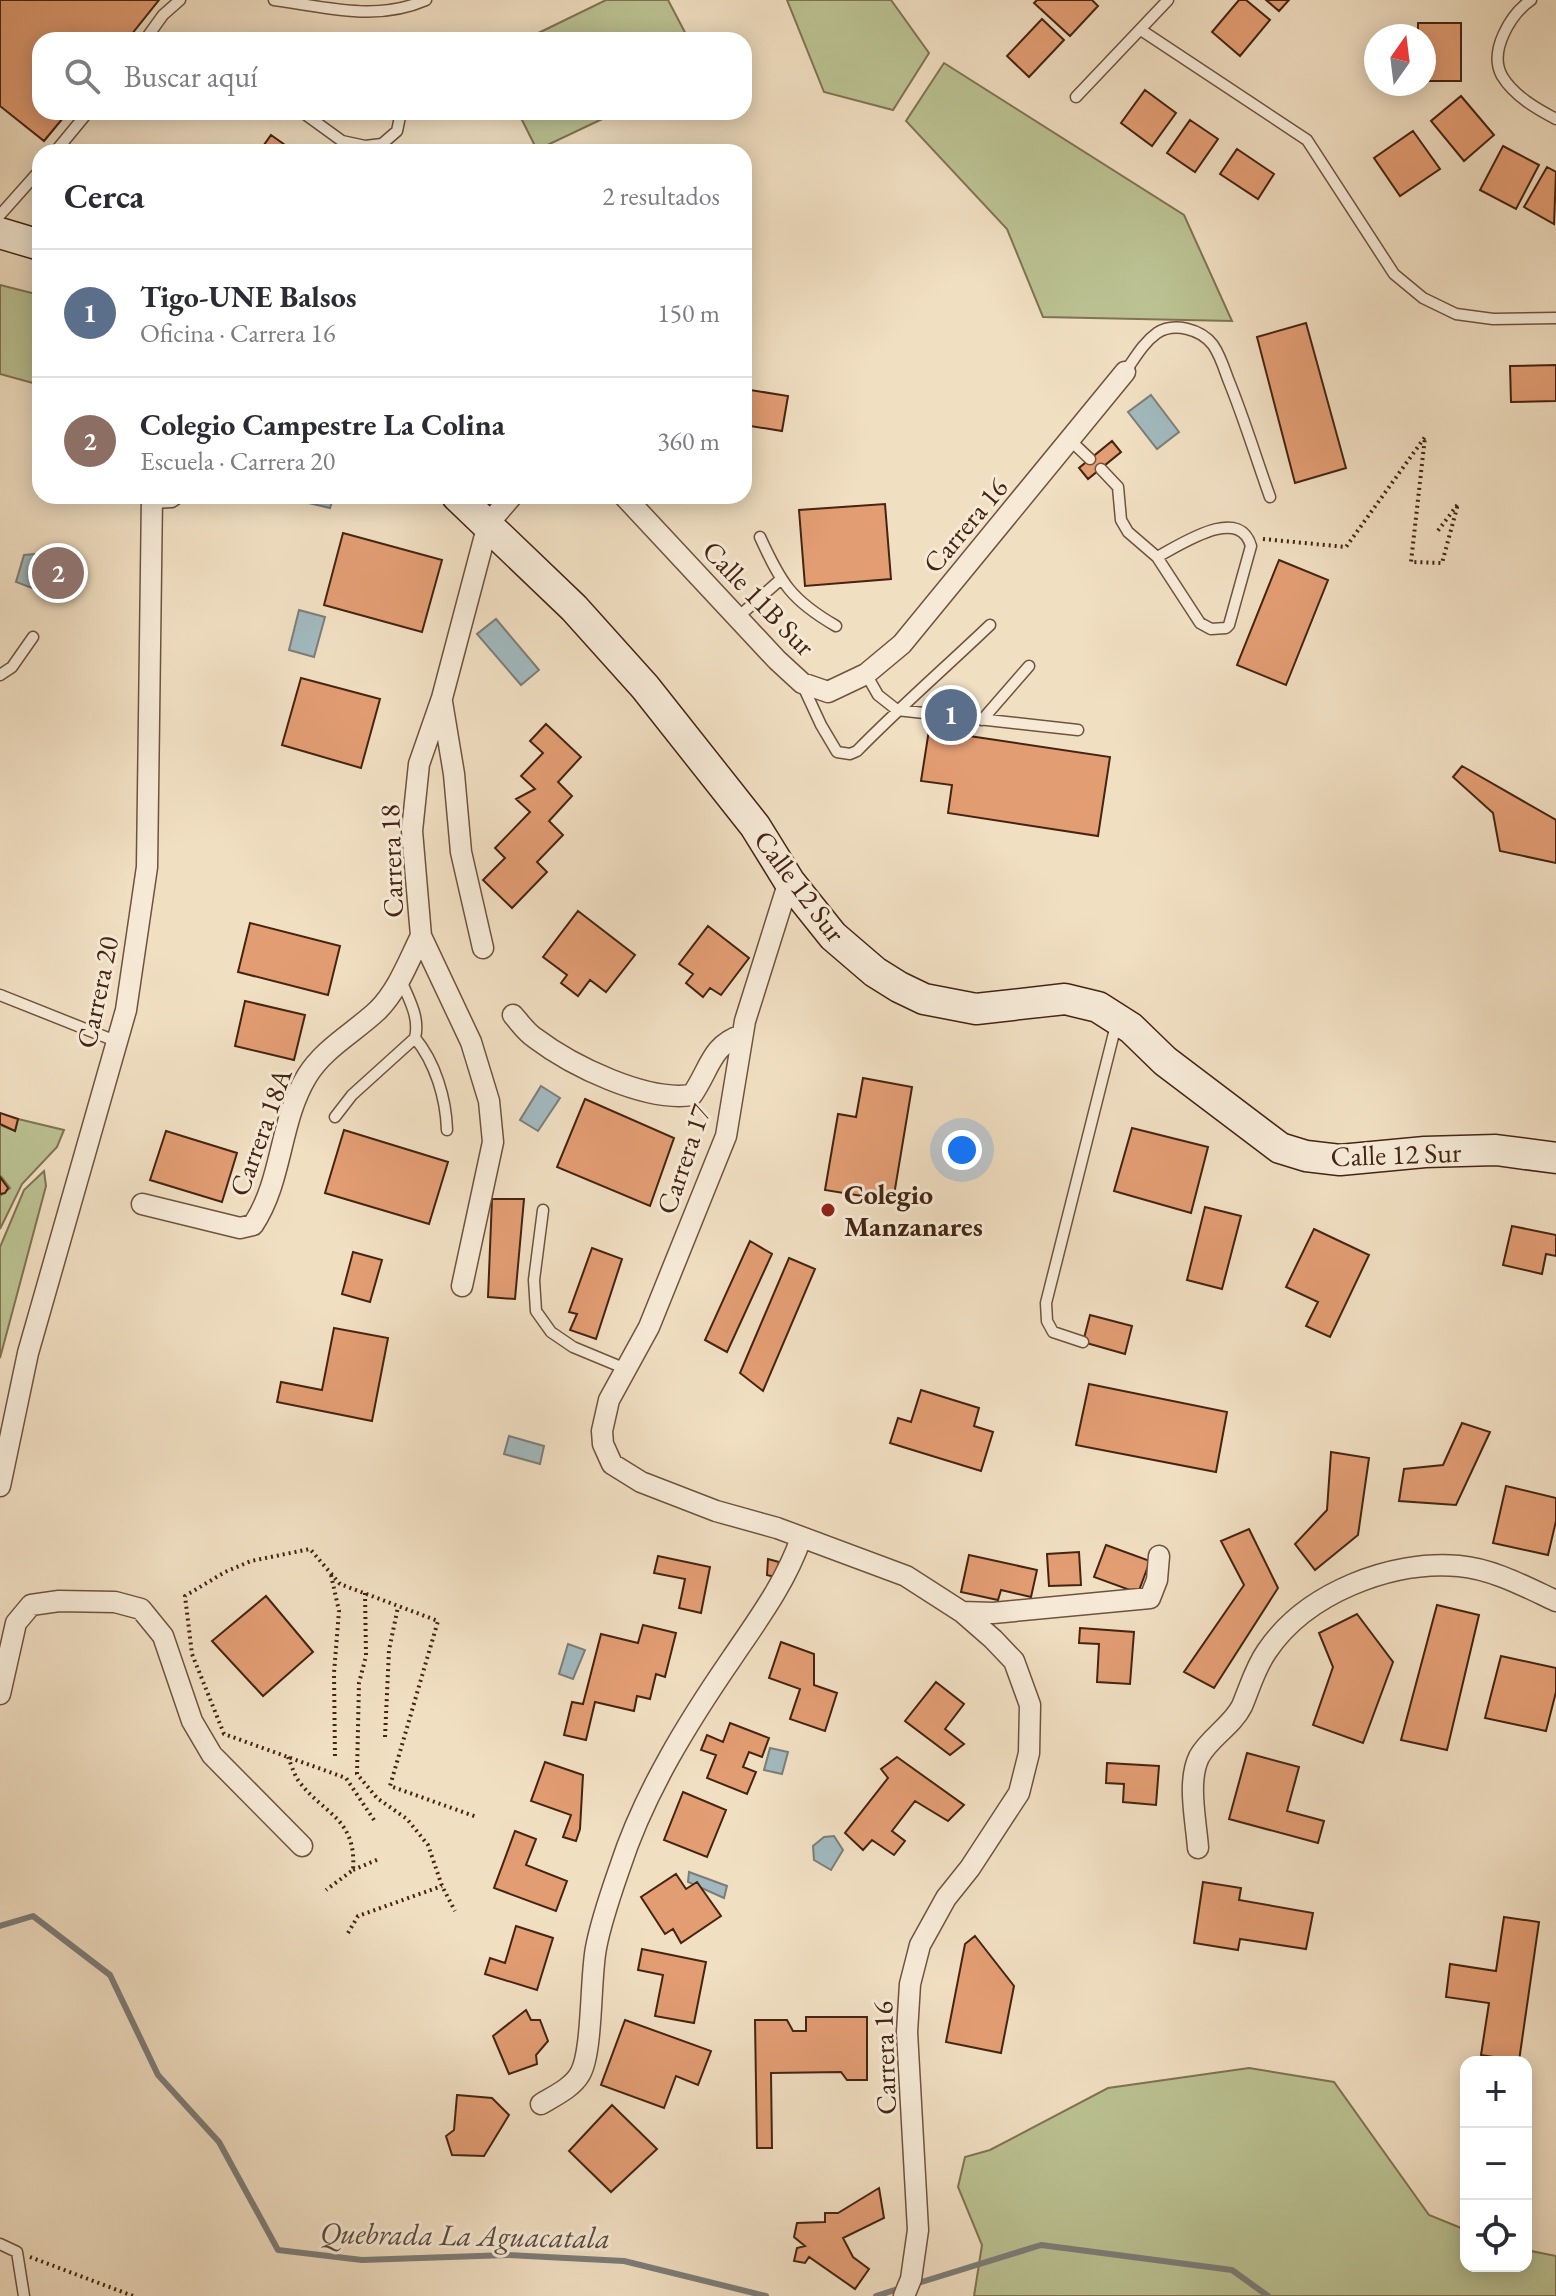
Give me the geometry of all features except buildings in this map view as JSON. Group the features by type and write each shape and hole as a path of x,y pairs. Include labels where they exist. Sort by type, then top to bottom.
{"main road":[{"path":"0,218 21,240"},
{"name":"Calle 12 Sur","path":"466,504 574,608 645,687 755,826 789,881 833,936 875,972 924,999 976,1009 1065,999 1098,1007 1131,1028 1165,1061 1280,1148 1306,1156 1340,1160 1425,1152 1496,1150 1556,1158"}],"street":[{"name":"Carrera 16","path":"828,692 866,674 902,644 1125,372"},
{"name":"Carrera 20","path":"0,1486 28,1353 126,1010 147,867 152,504"},
{"path":"488,524 505,504"},
{"name":"Calle 11B Sur","path":"632,504 802,683 828,692"},
{"name":"Carrera 18","path":"462,1286 493,1142 489,1101 471,1042 421,936 412,831 419,764 442,698 488,524"},
{"path":"442,698 454,774 461,852 483,948"},
{"name":"Carrera 17","path":"789,881 742,1035 726,1136 670,1279 609,1400 602,1431 603,1444 612,1464 641,1482 716,1511 801,1538"},
{"name":"Carrera 18A","path":"142,1204 240,1228 253,1225 273,1185 306,1077 325,1054 380,1008 400,978 421,936"},
{"path":"513,1015 533,1037 579,1065 629,1086 679,1097 692,1095 705,1076 715,1052 726,1040 742,1035"},
{"path":"541,2104 563,2091 580,2074 586,2049 596,1948 622,1862 643,1809 698,1710 756,1625 801,1538 906,1576 962,1612 993,1613 1150,1598 1157,1580 1159,1556"},
{"path":"1198,1848 1194,1777 1200,1756 1241,1708 1253,1673 1268,1649 1294,1620 1354,1584 1424,1566 1460,1566 1493,1574 1556,1601"},
{"path":"0,1694 16,1623 31,1605 59,1601 115,1602 141,1609 163,1636 192,1721 212,1755 302,1846"},
{"name":"Carrera 16","path":"904,2296 911,2279 918,2230 907,2032 910,1984 920,1945 946,1898 970,1868 1019,1793 1029,1753 1030,1705 1014,1661 962,1612"}],"lane":[{"path":"151,32 163,15 180,0"},
{"path":"274,0 383,13 406,9 426,0"},
{"path":"1076,97 1168,0"},
{"path":"1531,0 1519,9 1506,30 1499,50 1501,74 1515,92 1556,119"},
{"path":"1141,30 1307,140 1394,274 1423,298 1456,314 1493,319 1556,318"},
{"path":"62,144 81,120"},
{"path":"317,120 342,141 356,144"},
{"path":"382,144 397,131 399,120"},
{"path":"0,218 32,180"},
{"path":"1125,372 1146,342 1160,331 1188,329 1201,335 1212,345 1221,362 1241,410 1270,497"},
{"path":"1070,440 1090,459"},
{"path":"1101,469 1118,487 1121,520 1128,532 1157,557 1200,623 1222,630 1229,625 1251,546 1248,538 1236,529 1219,526 1157,557"},
{"path":"760,537 780,580 813,613 836,626"},
{"path":"738,617 780,580"},
{"path":"802,683 837,752 843,755 857,751 990,625"},
{"path":"0,675 12,667 33,637"},
{"path":"982,720 1029,666"},
{"path":"866,674 878,695 897,710 1078,730"},
{"path":"335,1117 352,1095 415,1038 418,1025 415,1013 400,978"},
{"path":"0,995 118,1042"},
{"path":"1083,1342 1053,1332 1047,1321 1046,1303 1117,1019"},
{"path":"415,1038 429,1054 446,1115 447,1130"},
{"path":"543,1210 534,1280 536,1311 551,1332 573,1347 626,1369"},
{"path":"0,2244 17,2252 24,2296"}],"path":[{"path":"1248,538 1346,547 1425,437 1411,562 1442,563 1458,504 1437,532"},
{"path":"374,1820 346,1778 224,1734 192,1654 185,1596 225,1572 251,1561 310,1549 340,1584 438,1621 390,1786 477,1817"},
{"path":"330,1573 339,1611 334,1673 335,1759"},
{"path":"365,1593 366,1656 359,1683 357,1774 377,1798 407,1819 428,1845 442,1886 455,1911"},
{"path":"385,1737 389,1650 398,1607"},
{"path":"288,1757 299,1781 340,1820 354,1855 353,1870"},
{"path":"326,1890 353,1870 379,1859"},
{"path":"348,1933 358,1916 442,1886"},
{"path":"17,2252 133,2296"}],"green space":[{"path":"606,0 668,0 685,32 540,32"},
{"path":"787,0 891,0 929,53 893,110 824,92"},
{"path":"944,63 1184,215 1232,321 1043,317 1007,229 906,121"},
{"path":"522,120 600,120 550,144 534,144"},
{"path":"0,285 32,293 32,383 0,374"},
{"path":"18,1119 64,1130 57,1147 22,1184 0,1229 0,1196 10,1188 0,1175 0,1125 15,1131"},
{"path":"44,1171 46,1186 0,1358 0,1247 24,1190"},
{"path":"1249,2068 1334,2082 1429,2215 1460,2228 1460,2272 1532,2272 1532,2251 1556,2256 1556,2296 974,2296 982,2245 958,2187 965,2157 990,2150 1108,2088"}],"water":[{"path":"1151,395 1179,432 1157,449 1128,412"},
{"path":"35,554 41,563 32,588 16,582 24,555"},
{"path":"299,610 325,617 314,657 289,650"},
{"path":"496,619 539,670 521,685 477,634"},
{"path":"541,1086 560,1098 538,1131 520,1120"},
{"path":"509,1436 544,1446 540,1464 504,1454"},
{"path":"568,1644 585,1650 573,1679 559,1674"},
{"path":"770,1748 788,1752 782,1774 764,1770"},
{"path":"834,1836 843,1850 831,1870 814,1860 813,1846 824,1837"},
{"path":"689,1872 727,1886 724,1898 688,1882"}],"waterway":[{"name":"Quebrada La Aguacatala","path":"0,1926 33,1916 110,1975 158,2075 219,2142 278,2250 362,2260 508,2255 624,2261 766,2296"},
{"name":"Quebrada La Aguacatala","path":"915,2284 1041,2245 1232,2270 1268,2296"},
{"name":"Quebrada La Aguacatala","path":"876,2296 901,2288"}],"place":[{"name":"Colegio Campestre La Colina","path":"58,573"},
{"name":"Tigo-UNE Balsos","path":"951,715"},
{"name":"Colegio Manzanares","path":"828,1210"}]}
